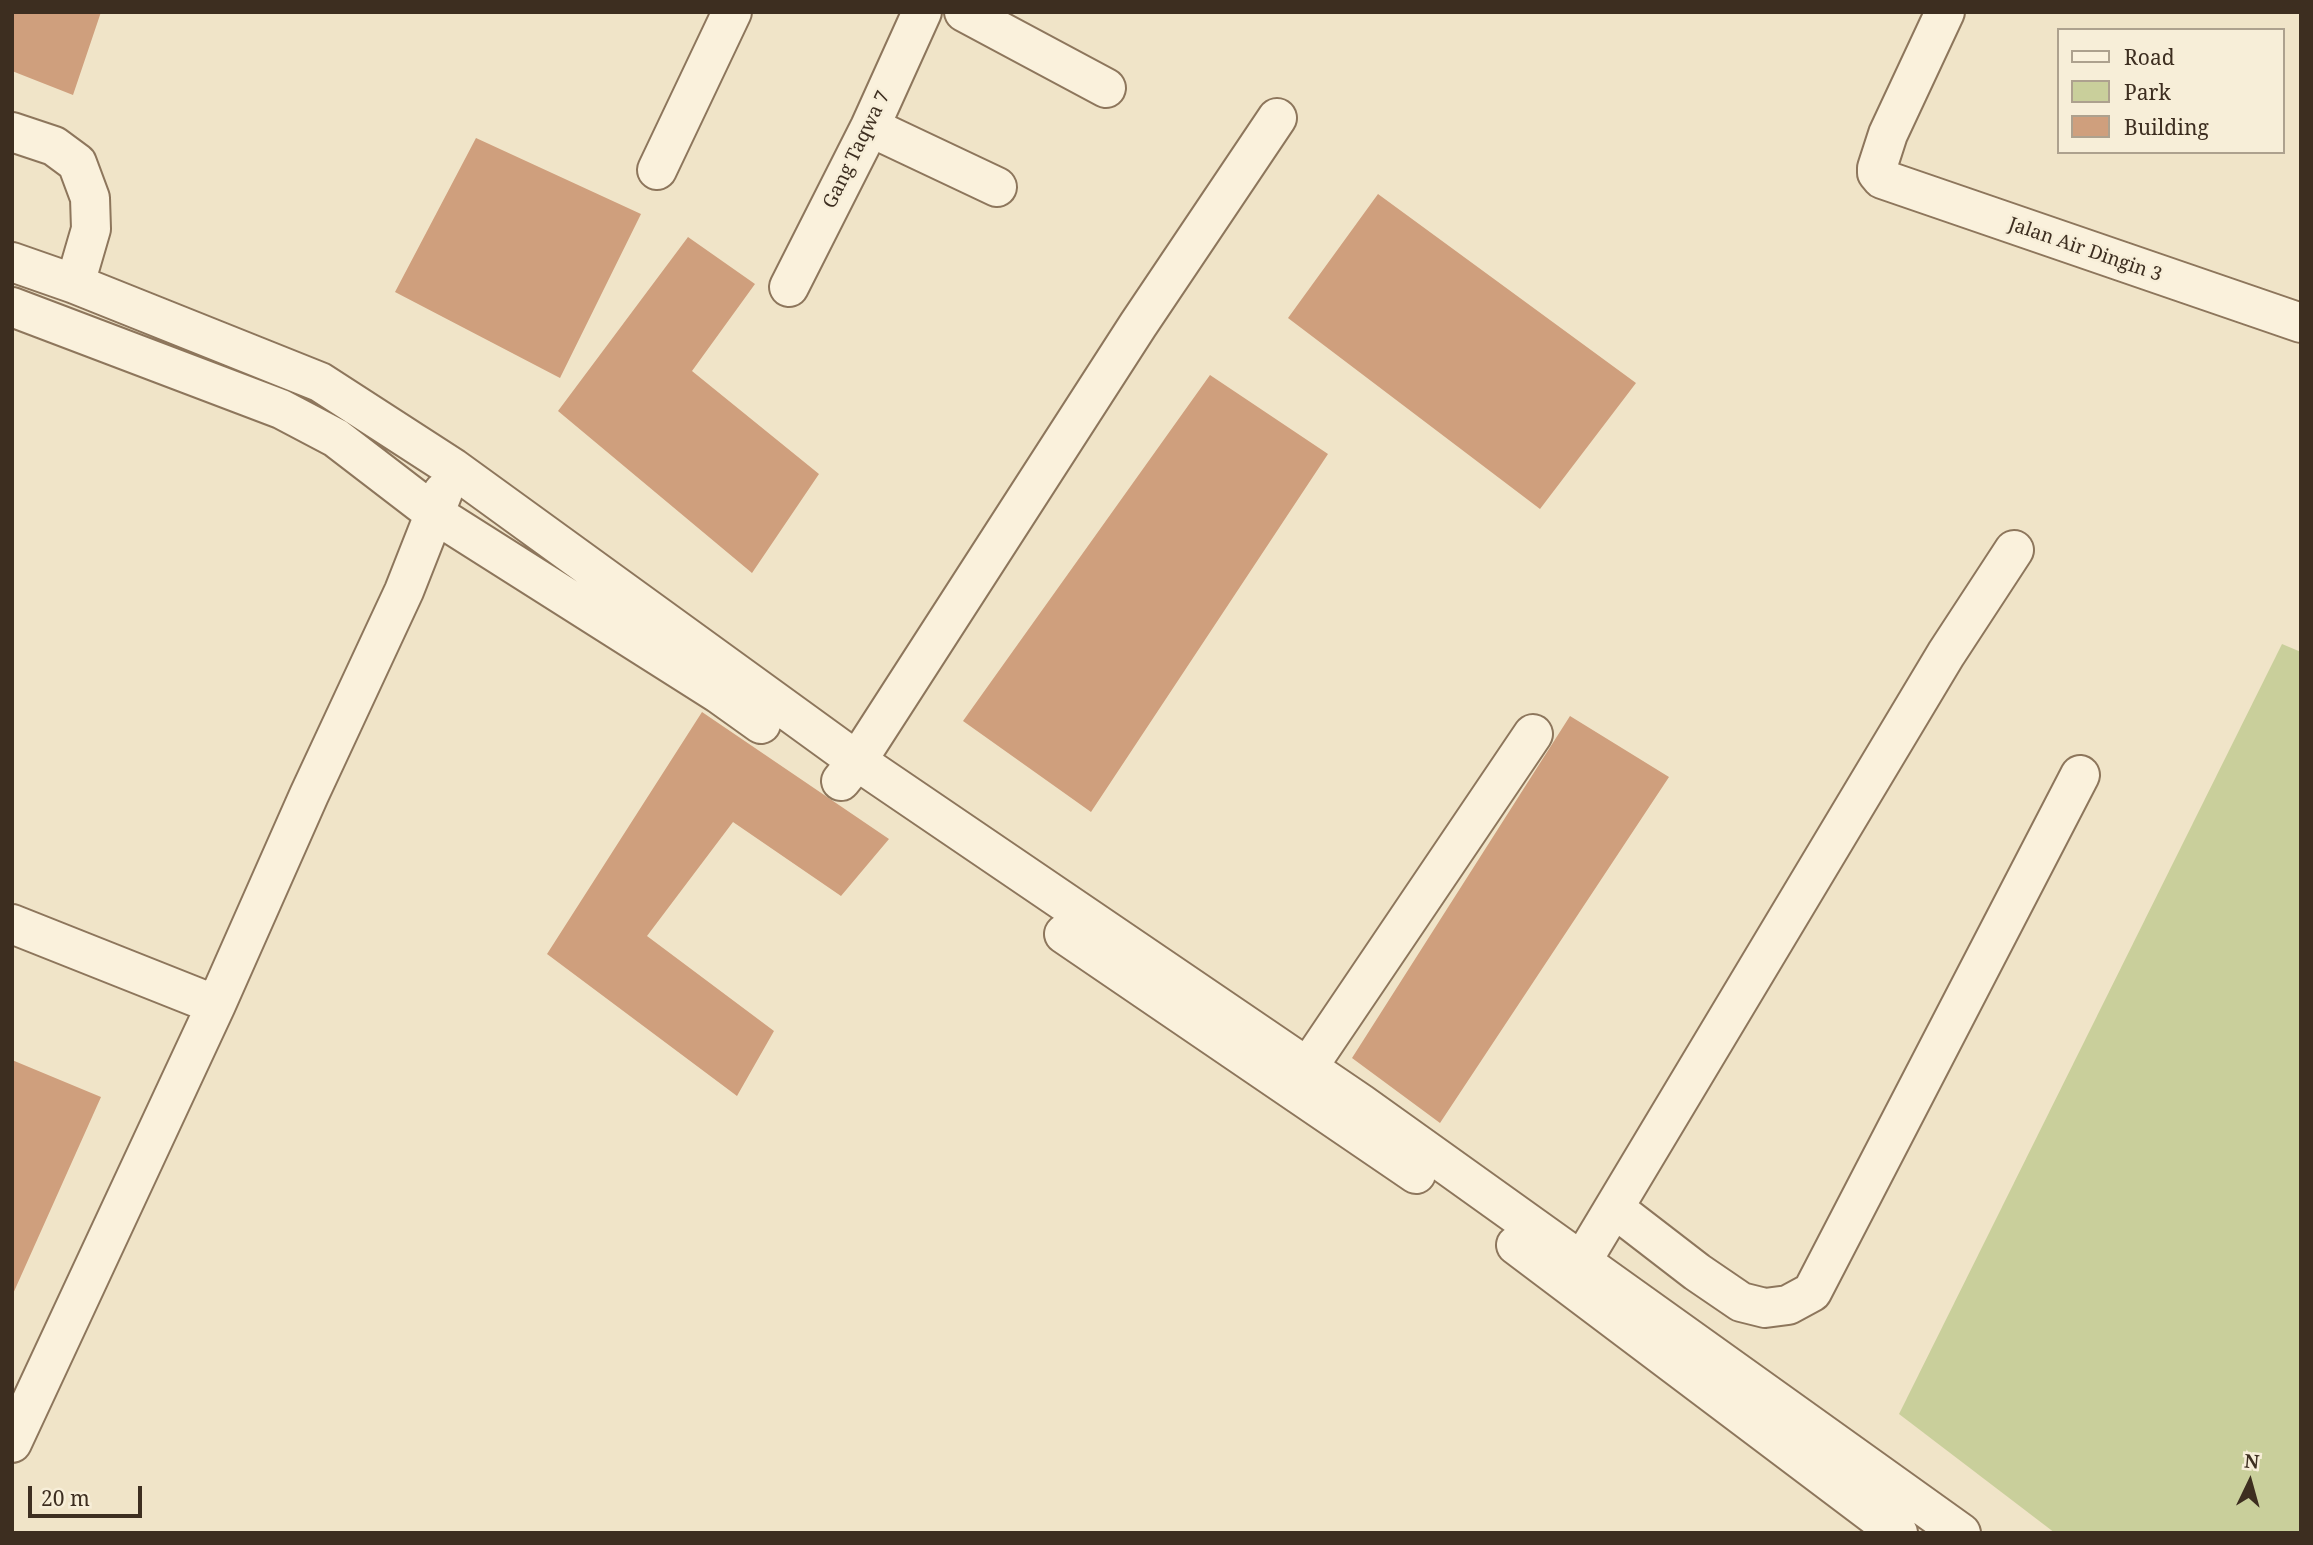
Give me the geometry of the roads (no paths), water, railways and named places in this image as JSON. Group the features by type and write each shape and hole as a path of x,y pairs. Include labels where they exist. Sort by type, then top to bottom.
{"street":[{"path":"657,170 732,12"},
{"name":"Gang Taqwa 7","path":"789,286 870,127 922,12"},
{"path":"964,12 1106,88"},
{"name":"Jalan Air Dingin 3","path":"1945,12 1888,135 1877,173 1888,182 2301,323"},
{"path":"849,771 1138,325 1277,118"},
{"path":"870,127 997,187"},
{"path":"12,132 54,146 77,163 90,198 91,229 75,284"},
{"path":"12,262 75,284 320,382 453,468 849,771 1497,1231 1961,1533"},
{"path":"12,307 281,409 336,438 435,514 719,694 849,771 1308,1067 1582,1261 1665,1339 1898,1533"},
{"path":"12,1443 216,1005 309,795 404,591 453,468"},
{"path":"1582,1261 1946,654 2014,550"},
{"path":"1308,1067 1533,734"},
{"path":"1614,1208 1741,1302 1765,1308 1788,1305 1812,1292 2080,775"},
{"path":"12,925 216,1005"}]}
